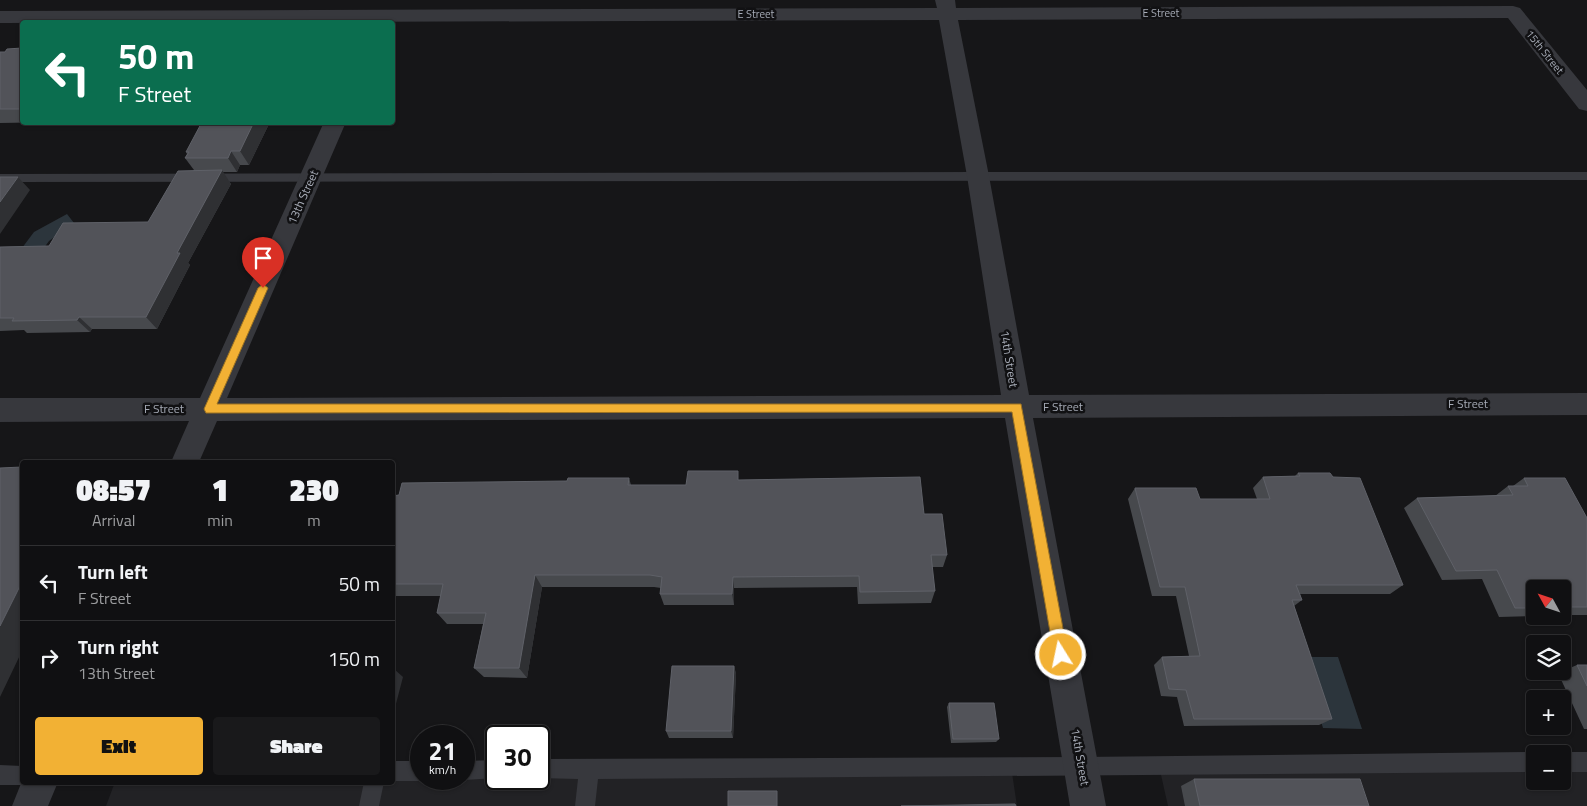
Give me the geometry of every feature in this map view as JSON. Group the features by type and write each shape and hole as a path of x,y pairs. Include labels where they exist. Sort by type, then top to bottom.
{"street":[{"name":"E Street","path":"0,17 947,7 1517,6"},
{"name":"15th Street","path":"1517,6 1587,104"},
{"name":"14th Street","path":"947,7 1088,806"},
{"name":"13th Street","path":"186,460 335,125"},
{"name":"F Street","path":"0,410 1587,404"},
{"path":"30,806 39,785"}],"lane":[{"path":"0,178 1587,176"},
{"path":"550,769 991,766 1081,768 1526,762"},
{"path":"1571,762 1587,762"},
{"path":"585,806 589,770"},
{"path":"395,771 410,771"},
{"path":"0,775 20,775"},
{"path":"369,806 373,785"}],"shaded area":[{"path":"67,214 74,223 49,241 41,252 19,252 34,232"},
{"path":"1301,657 1338,657 1362,729 1323,728"},
{"path":"1526,762 1526,790 1571,790 1571,762 1587,762 1587,806 1168,806 1159,766"},
{"path":"1011,766 1017,806 106,806 114,785 395,785 395,771 410,771 410,790 475,790 475,770 485,769 485,790 550,790 550,769"}],"building":[{"path":"20,48 20,109 0,109 0,52 5,52 7,49"},
{"path":"200,125 253,125 240,151 231,151 228,158 185,158 189,152 186,152"},
{"path":"222,170 177,253 180,253 146,317 79,317 77,320 12,321 14,318 0,318 0,247 49,246 63,223 148,222 178,171"},
{"path":"0,177 18,177 0,202"},
{"path":"20,467 20,586 0,626 0,468"},
{"path":"688,471 738,471 738,480 920,477 924,514 942,514 947,555 931,555 935,591 860,592 859,576 733,577 732,594 660,594 662,577 650,575 535,575 519,668 474,668 486,613 437,613 443,584 395,584 395,496 399,495 402,483 567,481 568,478 629,478 628,485 686,485"},
{"path":"1298,473 1330,473 1333,477 1360,478 1403,585 1296,585 1302,600 1292,600 1332,719 1194,719 1186,690 1169,689 1162,657 1200,656 1185,587 1160,587 1135,488 1196,488 1200,499 1270,499 1263,477 1300,476"},
{"path":"1524,478 1565,478 1587,518 1587,607 1571,607 1571,580 1526,580 1526,608 1515,608 1497,570 1456,571 1417,498 1513,495 1508,486 1528,486"},
{"path":"1577,665 1587,665 1587,686"},
{"path":"672,666 734,666 731,731 666,731"},
{"path":"949,703 994,703 999,739 953,739"},
{"path":"1194,779 1360,779 1369,806 1200,806"},
{"path":"728,791 777,791 777,806 728,806"},
{"path":"1015,804 1016,806 901,806"}],"route":[{"path":"263,288 210,409 1017,407 1061,655"}]}
